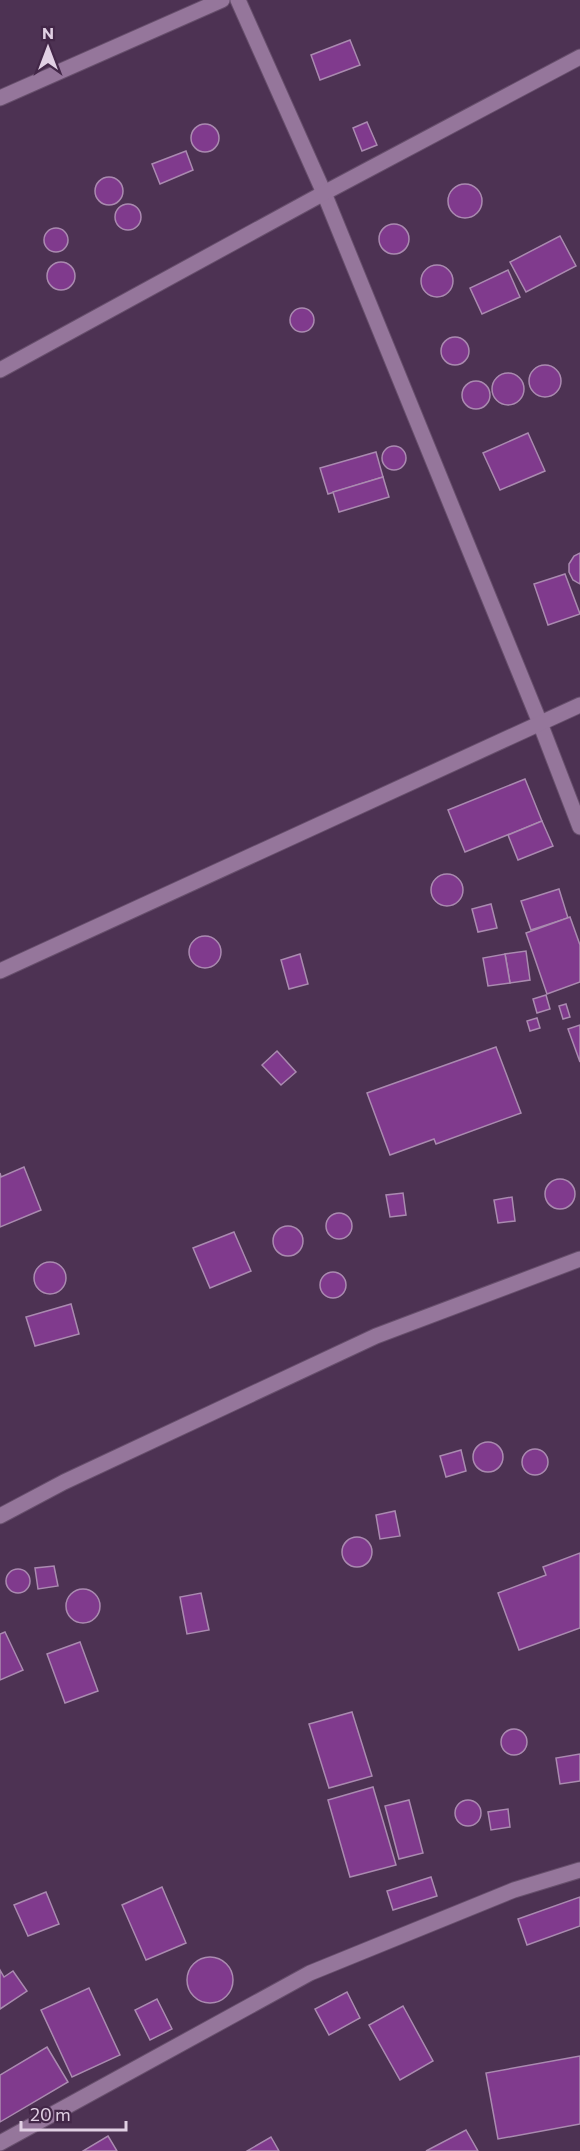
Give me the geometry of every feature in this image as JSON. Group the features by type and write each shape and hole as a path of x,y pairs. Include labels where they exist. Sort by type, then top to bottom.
{"street":[{"path":"0,98 222,0"},
{"path":"238,0 324,193 540,723 580,827"},
{"path":"0,370 324,193 580,57"},
{"path":"0,971 580,705"},
{"path":"0,1516 64,1482 376,1335 580,1259"},
{"path":"0,2143 310,1973 514,1890 580,1870"}],"building":[{"path":"350,40 360,65 320,80 311,55"},
{"path":"367,122 377,145 362,151 353,128"},
{"path":"205,124 215,128 219,138 215,148 205,152 195,148 191,138 195,128"},
{"path":"186,151 193,170 160,184 152,164"},
{"path":"109,177 119,181 123,191 119,201 109,205 99,201 95,191 99,181"},
{"path":"465,184 477,189 482,201 477,213 465,218 453,213 448,201 453,189"},
{"path":"128,204 137,208 141,217 137,226 128,230 119,226 115,217 119,208"},
{"path":"394,224 405,228 409,239 405,250 394,254 383,250 379,239 383,228"},
{"path":"56,228 61,229 67,235 67,245 61,251 56,252 51,251 45,245 44,240 45,235 51,229"},
{"path":"560,236 576,266 526,292 510,262"},
{"path":"61,262 71,266 75,276 71,286 61,290 51,286 47,276 51,266"},
{"path":"437,265 448,270 453,281 448,292 437,297 426,292 421,281 426,270"},
{"path":"508,270 520,297 482,314 470,288"},
{"path":"302,308 311,311 314,320 311,329 302,332 293,329 290,320 293,311"},
{"path":"455,337 465,341 469,351 465,361 455,365 445,361 441,351 445,341"},
{"path":"545,365 556,370 561,381 556,392 545,397 534,392 529,381 534,370"},
{"path":"508,373 519,378 524,389 519,400 508,405 497,400 492,389 497,378"},
{"path":"476,381 486,385 490,395 486,405 476,409 466,405 462,395 466,385"},
{"path":"528,433 545,471 500,490 483,453"},
{"path":"394,446 399,447 405,453 405,463 399,469 394,470 389,469 383,463 382,458 383,453 389,447"},
{"path":"376,452 383,477 328,494 320,468"},
{"path":"383,477 389,497 339,512 333,492"},
{"path":"580,553 580,584 573,580 569,572 569,564 574,556"},
{"path":"565,574 580,614 548,625 534,584"},
{"path":"525,779 542,821 465,852 448,810"},
{"path":"542,821 553,846 518,860 508,835"},
{"path":"447,874 458,879 463,890 458,901 447,906 436,901 431,890 436,879"},
{"path":"559,889 568,918 531,930 521,901"},
{"path":"491,904 497,928 478,932 472,909"},
{"path":"570,917 580,945 580,982 547,994 526,933"},
{"path":"205,936 216,941 221,952 216,963 205,968 194,963 189,952 194,941"},
{"path":"526,951 530,980 510,983 505,954"},
{"path":"300,954 308,984 289,989 281,960"},
{"path":"505,954 510,983 488,986 483,958"},
{"path":"546,995 550,1009 537,1013 533,999"},
{"path":"566,1004 570,1017 563,1019 559,1006"},
{"path":"537,1018 540,1028 530,1031 527,1021"},
{"path":"580,1025 580,1062 568,1029"},
{"path":"496,1047 521,1113 436,1144 434,1139 390,1155 367,1093"},
{"path":"277,1051 296,1072 281,1085 262,1065"},
{"path":"24,1167 41,1210 0,1227 0,1173 1,1177"},
{"path":"560,1179 571,1183 575,1194 571,1205 560,1209 549,1205 545,1194 549,1183"},
{"path":"403,1193 406,1215 390,1217 386,1195"},
{"path":"512,1197 515,1221 498,1223 494,1200"},
{"path":"339,1213 348,1217 352,1226 348,1235 339,1239 330,1235 326,1226 330,1217"},
{"path":"288,1226 299,1230 303,1241 299,1252 288,1256 277,1252 273,1241 277,1230"},
{"path":"234,1232 251,1271 210,1288 193,1248"},
{"path":"50,1262 61,1267 66,1278 61,1289 50,1294 39,1289 34,1278 39,1267"},
{"path":"333,1272 342,1276 346,1285 342,1294 333,1298 324,1294 320,1285 324,1276"},
{"path":"71,1304 79,1334 35,1346 26,1317"},
{"path":"488,1442 499,1446 503,1457 499,1468 488,1472 477,1468 473,1457 477,1446"},
{"path":"535,1449 544,1453 548,1462 544,1471 535,1475 526,1471 522,1462 526,1453"},
{"path":"461,1450 466,1471 446,1477 440,1456"},
{"path":"395,1511 400,1536 380,1539 376,1515"},
{"path":"357,1537 368,1541 372,1552 368,1563 357,1567 346,1563 342,1552 346,1541"},
{"path":"580,1553 580,1628 519,1650 498,1593 546,1575 543,1567"},
{"path":"54,1566 58,1586 38,1589 35,1568"},
{"path":"18,1569 23,1570 29,1576 29,1586 23,1592 18,1593 13,1592 7,1586 6,1581 7,1576 13,1570"},
{"path":"83,1589 95,1594 100,1606 95,1618 83,1623 71,1618 66,1606 71,1594"},
{"path":"201,1593 209,1630 187,1634 180,1597"},
{"path":"5,1632 23,1670 0,1680 0,1634"},
{"path":"80,1642 98,1691 65,1703 47,1654"},
{"path":"352,1712 372,1776 329,1788 309,1724"},
{"path":"514,1729 523,1733 527,1742 523,1751 514,1755 505,1751 501,1742 505,1733"},
{"path":"580,1754 580,1781 560,1784 556,1758"},
{"path":"373,1787 396,1865 350,1877 328,1800"},
{"path":"409,1800 423,1853 399,1859 385,1806"},
{"path":"468,1800 477,1804 481,1813 477,1822 468,1826 459,1822 455,1813 459,1804"},
{"path":"508,1809 510,1827 491,1830 488,1812"},
{"path":"431,1877 437,1896 393,1910 387,1891"},
{"path":"162,1887 186,1943 146,1960 122,1905"},
{"path":"46,1892 59,1924 28,1936 14,1905"},
{"path":"580,1897 580,1926 527,1945 518,1919"},
{"path":"210,1957 226,1964 233,1980 226,1996 210,2003 194,1996 187,1980 194,1964"},
{"path":"0,1970 4,1977 13,1971 27,1991 0,2009"},
{"path":"89,1988 120,2055 72,2077 41,2010"},
{"path":"347,1992 360,2018 329,2035 315,2009"},
{"path":"157,1999 172,2029 150,2040 135,2010"},
{"path":"403,2006 433,2061 400,2080 369,2025"},
{"path":"47,2047 68,2082 0,2122 0,2075"},
{"path":"580,2056 580,2124 498,2139 486,2073"},
{"path":"466,2130 478,2151 426,2151"},
{"path":"108,2136 117,2151 83,2151"},
{"path":"271,2137 279,2151 247,2151"}]}
